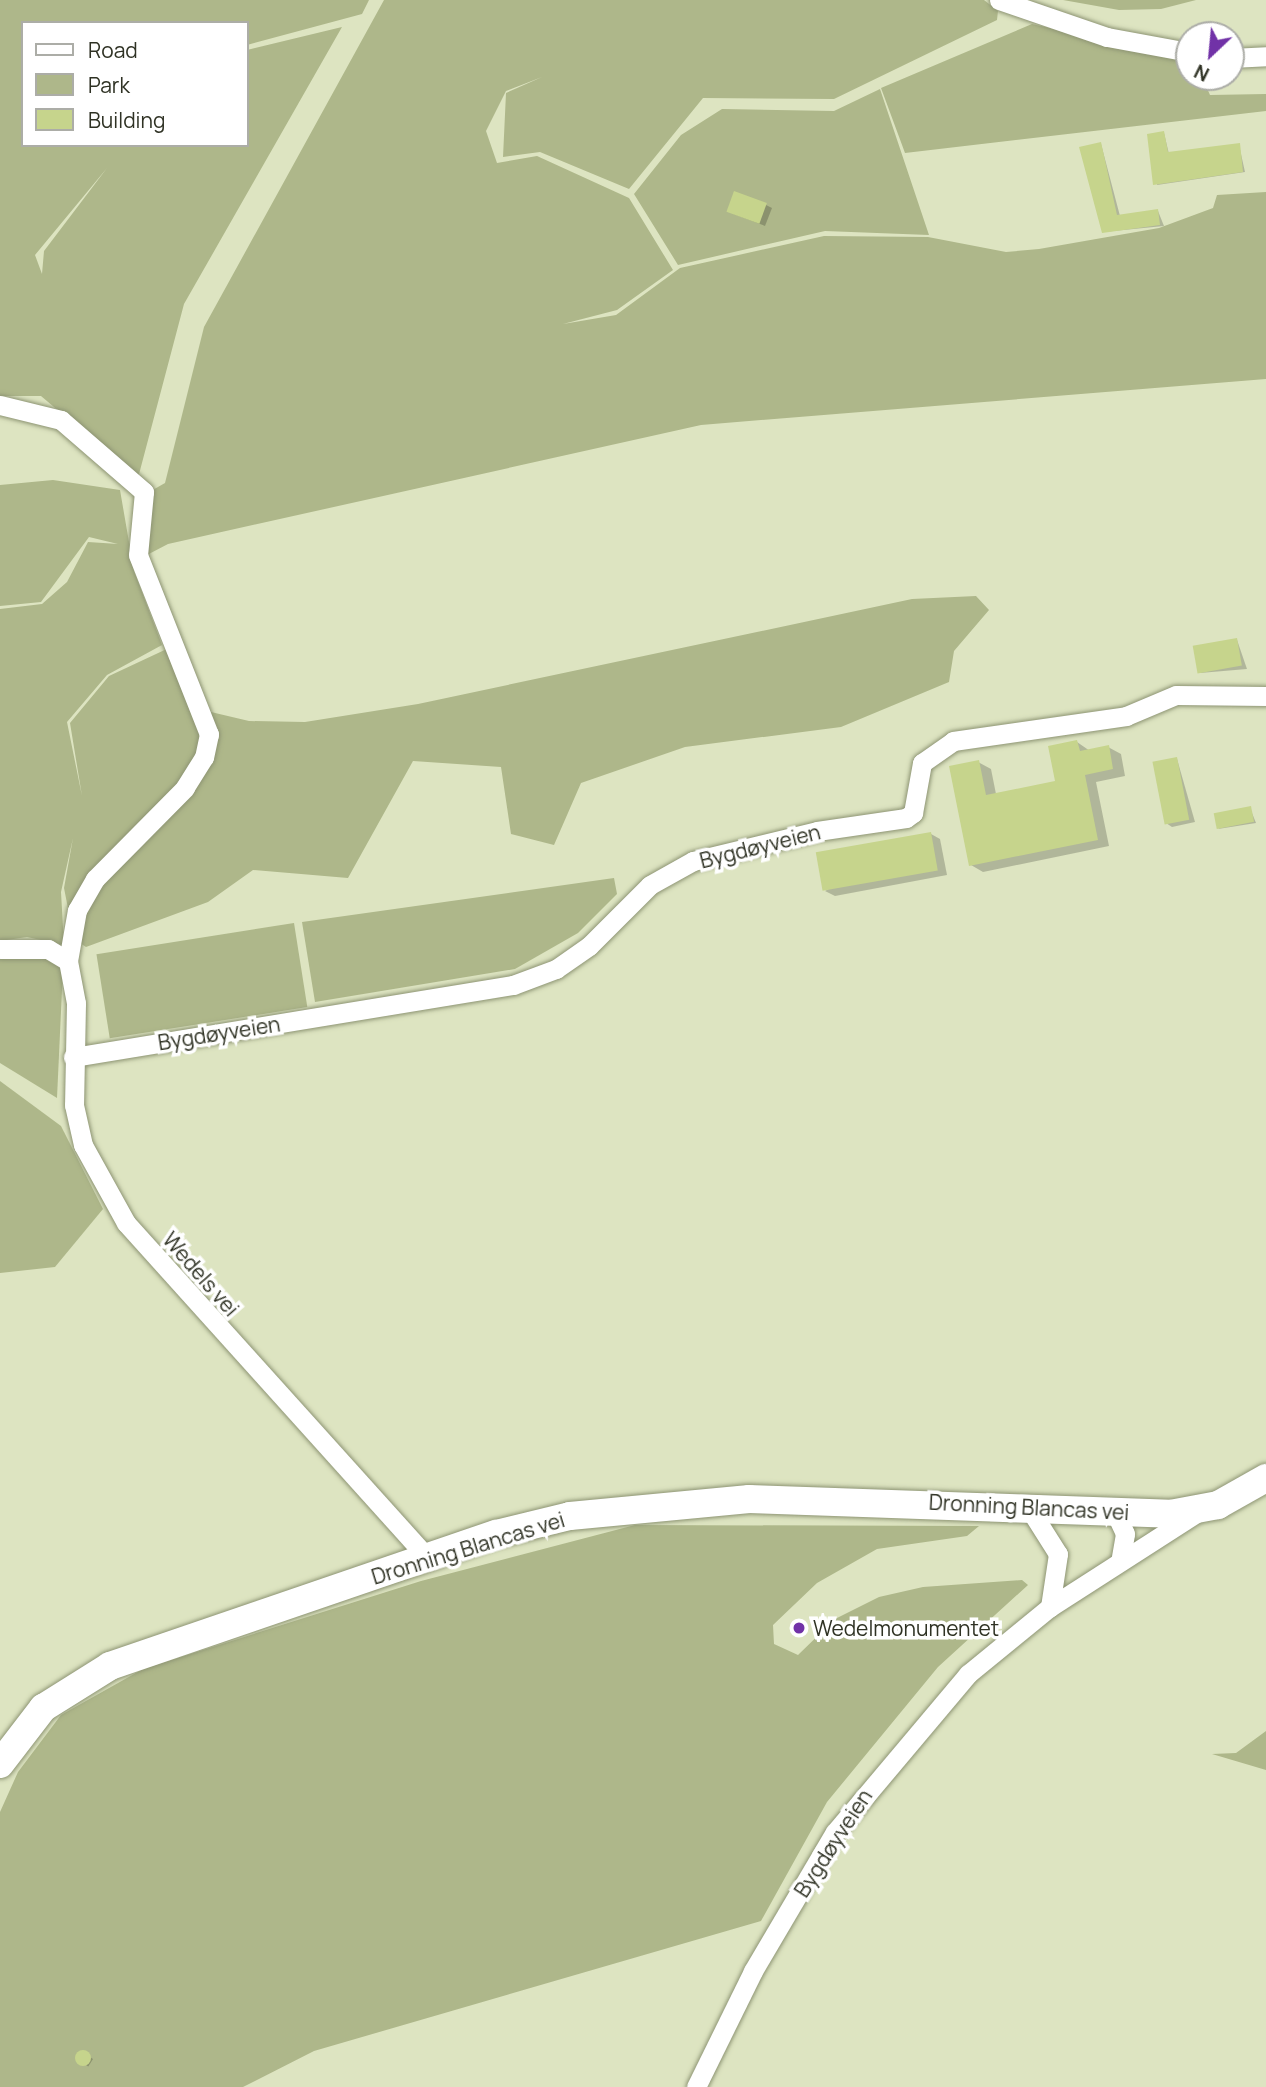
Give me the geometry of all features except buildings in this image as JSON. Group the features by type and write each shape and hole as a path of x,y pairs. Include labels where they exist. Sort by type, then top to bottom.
{"street":[{"path":"999,0 1107,37 1175,49"},
{"path":"1245,57 1266,56"},
{"name":"Wedels vei","path":"0,405 61,420 144,492 138,555 203,715 204,757 185,788 95,879 77,911 68,961 76,1003 73,1058 83,1145 126,1223 428,1558"},
{"name":"Bygdøyveien","path":"73,1058 513,985 578,954 650,885 693,861 817,831 906,818 913,813 922,763 953,741 1126,716 1176,695 1266,696"},
{"path":"0,948 48,949 68,961"},
{"name":"Bygdøyveien","path":"696,2087 753,1971 865,1791 968,1674 1051,1607 1199,1511 1266,1478"},
{"name":"Dronning Blancas vei","path":"0,1764 43,1708 110,1666 428,1558 570,1516 677,1501 1026,1504 1114,1510 1199,1511"},
{"path":"1026,1504 1055,1544 1059,1570 1051,1607"},
{"path":"1114,1510 1125,1534 1120,1562"}],"green space":[{"path":"0,0 369,0 362,14 248,45 248,21 21,21 21,147 248,147 248,50 342,27 184,304 138,478 41,396 0,396","holes":["107,168 44,251 42,274 35,255"]},
{"path":"384,0 984,0 998,11 997,20 834,99 703,98 629,189 540,152 503,157 506,93 542,77 506,91 486,131 497,163 537,156 629,198 673,270 617,310 563,324 616,315 680,268 824,236 928,237 1006,252 1039,249 1159,228 1213,208 1217,195 1266,192 1266,379 701,425 168,544 145,556 151,491 165,483 204,327"},
{"path":"1063,0 1196,0 1161,9 1119,10"},
{"path":"1032,24 1175,56 1175,91 1208,91 1210,95 1266,94 1266,111 905,153 881,88"},
{"path":"880,89 929,235 825,231 678,265 634,194 681,135 722,109 834,111"},
{"path":"53,480 120,490 134,571 162,645 107,675 67,722 82,796 70,723 109,676 171,647 194,708 249,721 305,722 418,704 912,599 976,596 989,610 954,651 949,682 841,727 685,747 581,783 554,845 511,834 501,767 413,761 348,878 253,870 208,902 86,947 74,939 64,888 73,838 61,892 64,945 27,937 0,941 0,609 42,604 67,582 88,542 118,544 89,537 41,602 0,606 0,485"},
{"path":"614,878 617,894 578,933 515,969 315,1002 302,922"},
{"path":"294,923 307,1007 110,1038 96,954"},
{"path":"0,958 52,958 63,968 57,1098 0,1063"},
{"path":"0,1081 61,1126 103,1209 55,1267 0,1273"},
{"path":"635,1525 979,1526 967,1536 877,1549 817,1583 773,1625 774,1644 798,1655 835,1619 879,1597 923,1587 1022,1580 1028,1585 938,1667 827,1802 761,1921 314,2051 243,2087 0,2087 0,1812 18,1772 61,1715 143,1669 421,1581"},
{"path":"1266,1731 1266,1770 1212,1754 1236,1753"}],"place":[{"name":"Wedelmonumentet","path":"799,1628"}]}
